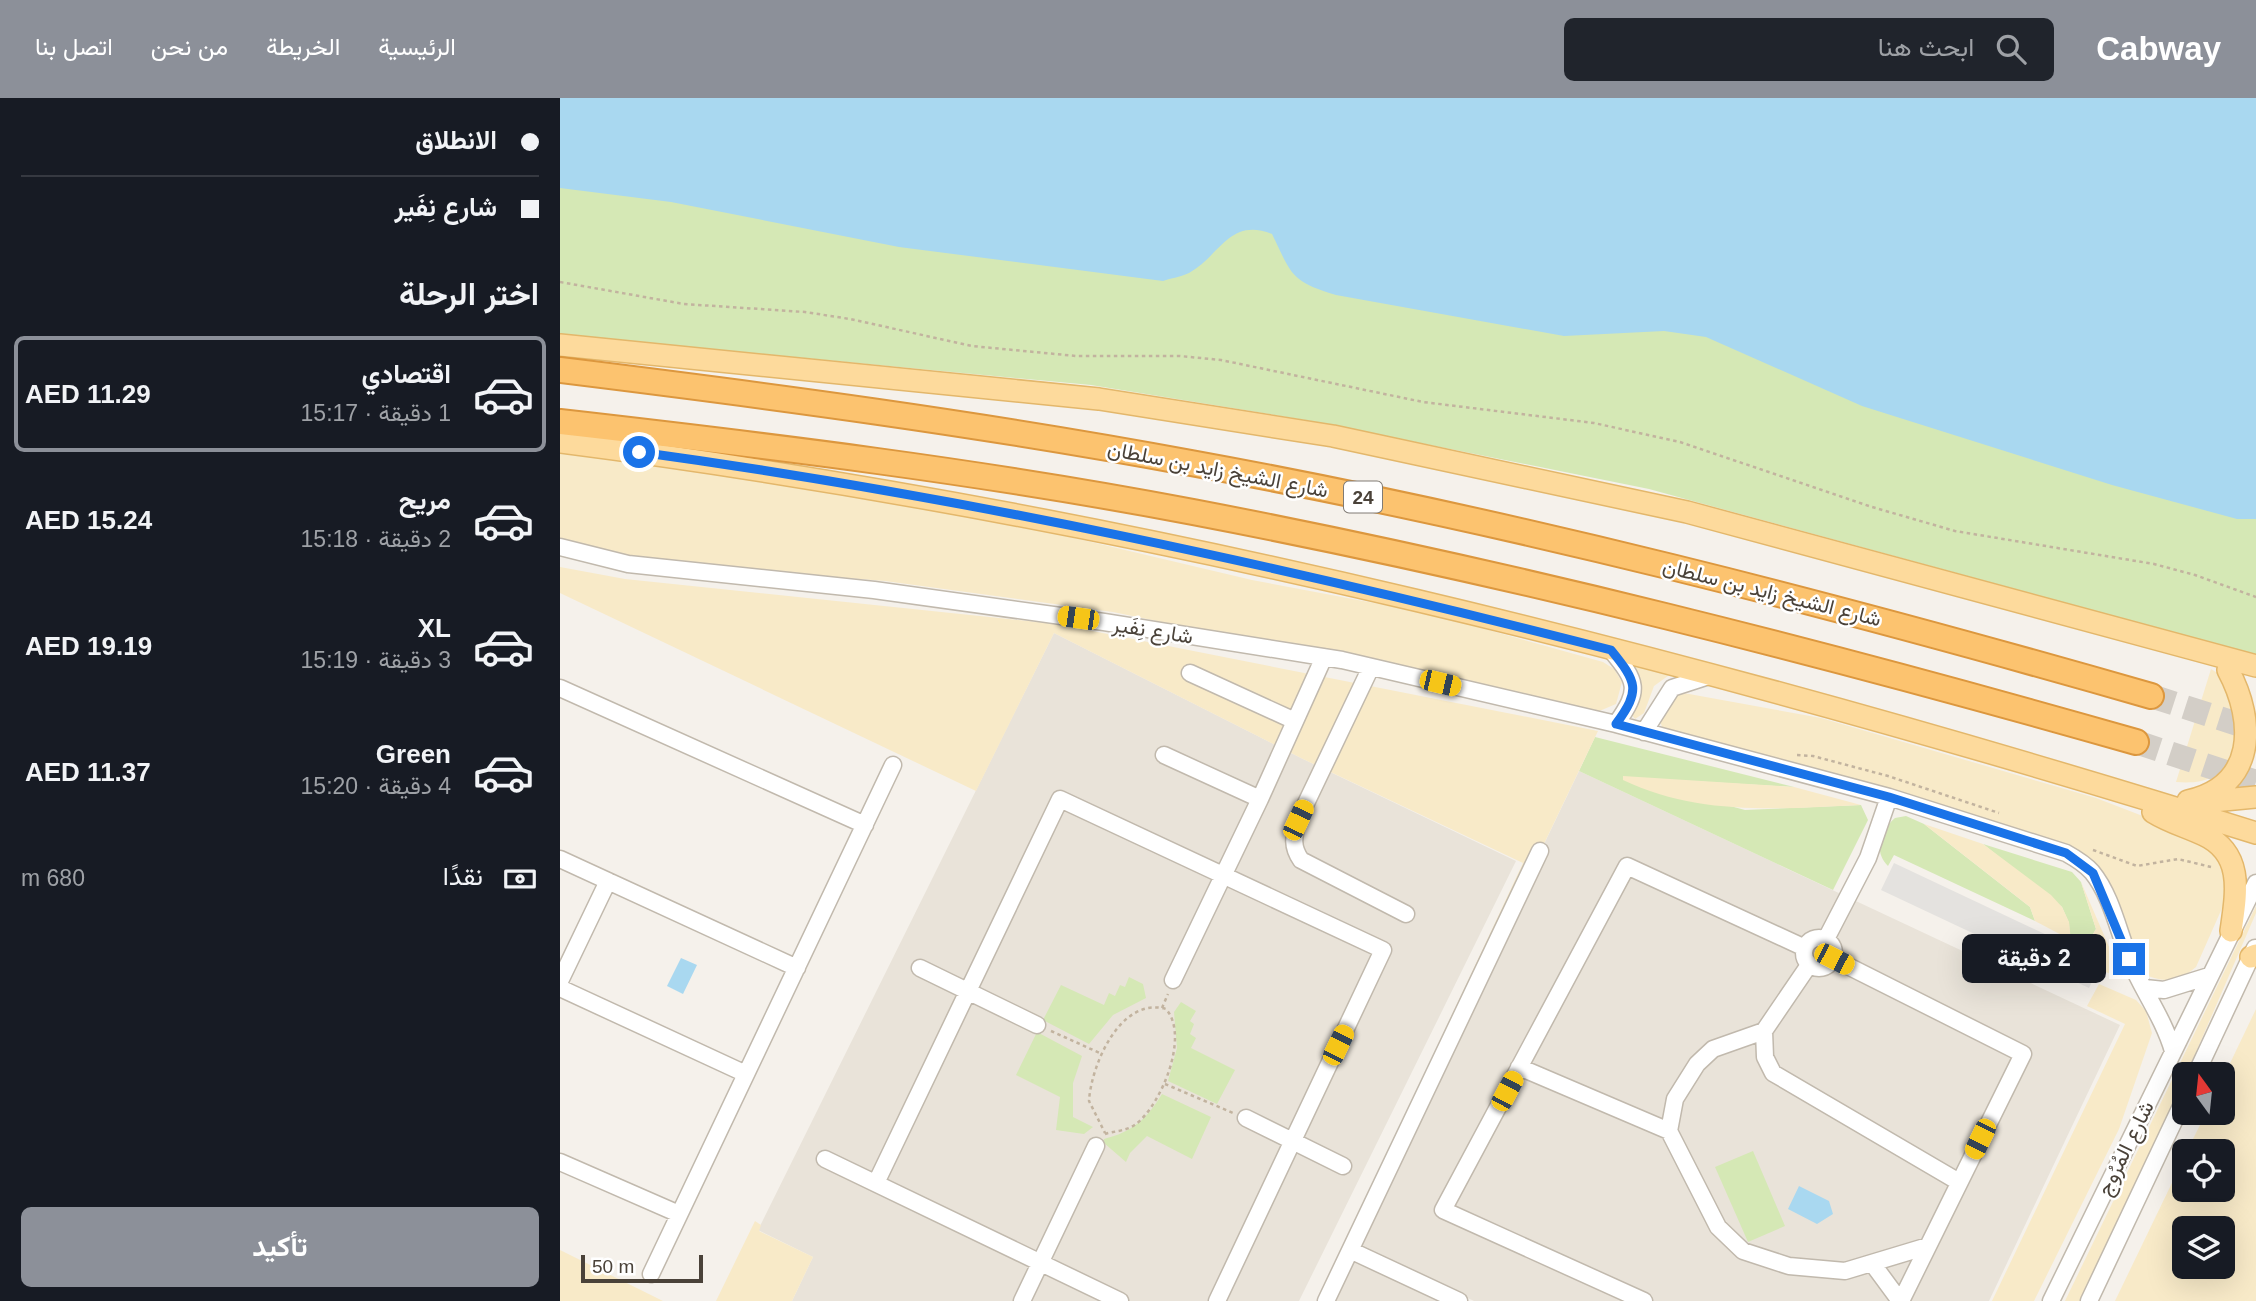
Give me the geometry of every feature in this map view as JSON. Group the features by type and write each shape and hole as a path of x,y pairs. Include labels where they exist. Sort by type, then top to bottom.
{"highway":[{"name":"شارع الشيخ زايد بن سلطان","path":"560,370 827,402 1191,463 1380,500 1756,587 2151,696"},
{"name":"24","path":"560,422 1013,481 1188,511 1376,548 1748,635 2136,741"}],"main road":[{"path":"560,345 1099,399 1320,434 1687,512 2256,666"},
{"path":"560,442 767,470 927,497 1424,602 1849,710 2088,780 2256,833"},
{"path":"2189,648 2228,670 2256,692"},
{"path":"2188,801 2207,797 2224,788 2239,775 2249,758 2255,721 2246,693 2228,670"},
{"path":"2088,780 2121,783 2188,801 2222,803 2256,797"},
{"path":"2133,795 2162,818 2214,841 2227,854 2235,869 2237,884 2231,931"}],"street":[{"name":"شارع نِفَير","path":"560,547 628,564 888,592 1104,622 1324,657 1616,724 1889,797 2066,853 2080,861 2093,873 2104,892 2129,959 2174,1051"},
{"path":"1611,650 1633,680 1634,692 1630,704 1616,724"},
{"path":"1173,980 1260,799 1324,657"},
{"path":"1371,667 1298,820 1293,840 1295,851 1301,860 1406,914"},
{"path":"1190,673 1295,721"},
{"path":"1644,732 1672,688 1712,675"},
{"path":"560,688 865,825"},
{"path":"1164,755 1260,799"},
{"path":"651,1274 893,765"},
{"path":"1826,939 1868,858 1889,797"},
{"path":"877,1183 1060,799 1384,950 1217,1301"},
{"path":"1326,1301 1540,851"},
{"path":"560,859 797,968"},
{"path":"1644,1301 1443,1210 1627,866 1805,948"},
{"path":"560,981 608,881"},
{"name":"شارع المُرُوج","path":"2051,1301 2256,883"},
{"path":"1813,939 1826,939 1833,945 1834,959 1823,968 1810,965 1804,957 1805,948 1813,939"},
{"path":"2202,1062 2254,952"},
{"path":"1834,959 2023,1054 1900,1301 1872,1263"},
{"path":"1810,965 1764,1031 1762,1044 1773,1073 1959,1182"},
{"path":"920,968 1037,1025"},
{"path":"2145,988 2165,990 2209,976"},
{"path":"560,988 746,1073"},
{"path":"1764,1031 1713,1049 1696,1064 1675,1099 1669,1131 1718,1227 1742,1251 1800,1267 1845,1271 1928,1246"},
{"path":"1519,1067 1669,1131"},
{"path":"1246,1118 1343,1166"},
{"name":"شارع المُرُوج","path":"2090,1301 2172,1125"},
{"path":"1022,1301 1097,1146"},
{"path":"825,1159 1120,1301"},
{"path":"560,1162 679,1214"},
{"path":"1352,1251 1459,1301"}],"path":[{"path":"560,282 684,304 805,312 850,318 972,345 1076,356 1180,356 1222,360 1423,402 1594,423 1703,448 1872,507 1955,531 2154,564 2195,575 2256,597"},
{"path":"1158,1007 1166,1009 1173,1023 1171,1064 1165,1084 1152,1106 1133,1127 1105,1133 1089,1101 1102,1054 1121,1025 1137,1012 1158,1007"},
{"path":"1037,1025 1102,1054"},
{"path":"1165,1084 1246,1118"}],"shaded area":[{"path":"1054,633 1303,759 1516,861 1299,1301 792,1301 813,1257 758,1230"},
{"path":"1579,771 2120,1025 1989,1301 1474,1301 1353,1244"},
{"path":"1894,863 2102,961 2089,988 1881,890"},
{"path":"1348,1257 1440,1301 1326,1301"}],"green space":[{"path":"560,98 2256,98 2256,655 1649,489 1311,421 1091,385 560,335"},
{"path":"1595,737 1794,787 1623,777 1745,810 1861,805 1868,820 1833,890 1579,771"},
{"path":"1906,816 1924,824 2030,907 2035,921 1894,855 1888,866 1881,854 1882,835 1895,818"},
{"path":"1983,844 2072,872 2081,882 2096,929 2090,939 2070,941 2069,923 2062,907"},
{"path":"1129,977 1143,984 1146,998 1113,1015 1089,1044 1043,1020 1061,985 1104,1005 1109,993 1115,996 1120,985 1125,987"},
{"path":"1181,1002 1196,1011 1190,1021 1194,1024 1190,1034 1196,1038 1191,1048 1235,1070 1217,1104 1168,1081 1177,1048 1174,1012"},
{"path":"1037,1032 1082,1056 1073,1083 1073,1117 1093,1127 1084,1134 1056,1130 1060,1097 1016,1075"},
{"path":"1162,1094 1211,1117 1192,1159 1147,1136 1130,1153 1126,1162 1104,1143 1104,1139 1123,1133 1138,1123 1151,1111"},
{"path":"1753,1151 1785,1226 1748,1242 1715,1167"}],"sand":[{"path":"560,453 841,492 1049,532 1252,580 1427,613 1603,662 1614,669 1622,682 1616,704 1597,712 1113,612 885,581 632,561 560,545"},
{"path":"560,567 625,579 1057,624 1598,731 1325,1301 1318,1301 1523,863 1303,759 1054,633 976,791 560,593"},
{"path":"1630,663 1672,673 1654,686 1644,713 1635,719 1630,713"},
{"path":"2211,669 2224,677 2242,744 2215,775 2199,781 2176,782"},
{"path":"1678,692 1821,718 2096,798 2192,835 2226,863 2227,897 2196,967 2183,976 2170,980 2156,979 2141,973 2091,867 1664,732 1658,716"},
{"path":"1623,776 1794,787 1861,805 1740,808 1710,805 1651,792 1623,780"},
{"path":"1924,824 1983,844 2051,895 2062,907 2069,922 2071,940 2035,921 2030,907"},
{"path":"2081,882 2123,979 2101,970 2105,958 2073,941 2090,939 2096,929"},
{"path":"2256,906 2256,913 2192,1062 2181,1062"},
{"path":"2099,984 2136,1000 2146,1011 2152,1033 2119,1129 2034,1301 1992,1301 2125,1024 2087,1006"},
{"path":"2256,1009 2256,1301 2115,1301 2172,1183 2172,1202 2235,1202 2235,1139 2193,1139 2200,1125 2235,1125 2235,1062 2231,1062"},
{"path":"2172,1080 2172,1108 2080,1301 2065,1301"},
{"path":"755,1221 761,1225 759,1231 813,1257 792,1301 716,1301"},
{"path":"560,1250 663,1301 560,1301"}],"water":[{"path":"560,98 2256,98 2256,519 2237,519 2112,485 1862,406 1706,337 1664,331 1564,336 1336,295 1309,285 1294,275 1272,234 1257,230 1235,234 1200,266 1183,276 1163,281 899,247 671,202 560,188"},
{"path":"681,958 697,965 683,994 667,986"},
{"path":"1799,1186 1829,1201 1833,1214 1817,1224 1788,1209"}],"tunnel":[{"path":"2151,696 2256,730"},
{"path":"2136,742 2256,782"}],"route":[{"path":"639,452 927,497 1424,602 1611,650 1633,680 1634,692 1630,704 1616,724 1889,797 2066,853 2093,873 2104,892 2129,959"}]}
